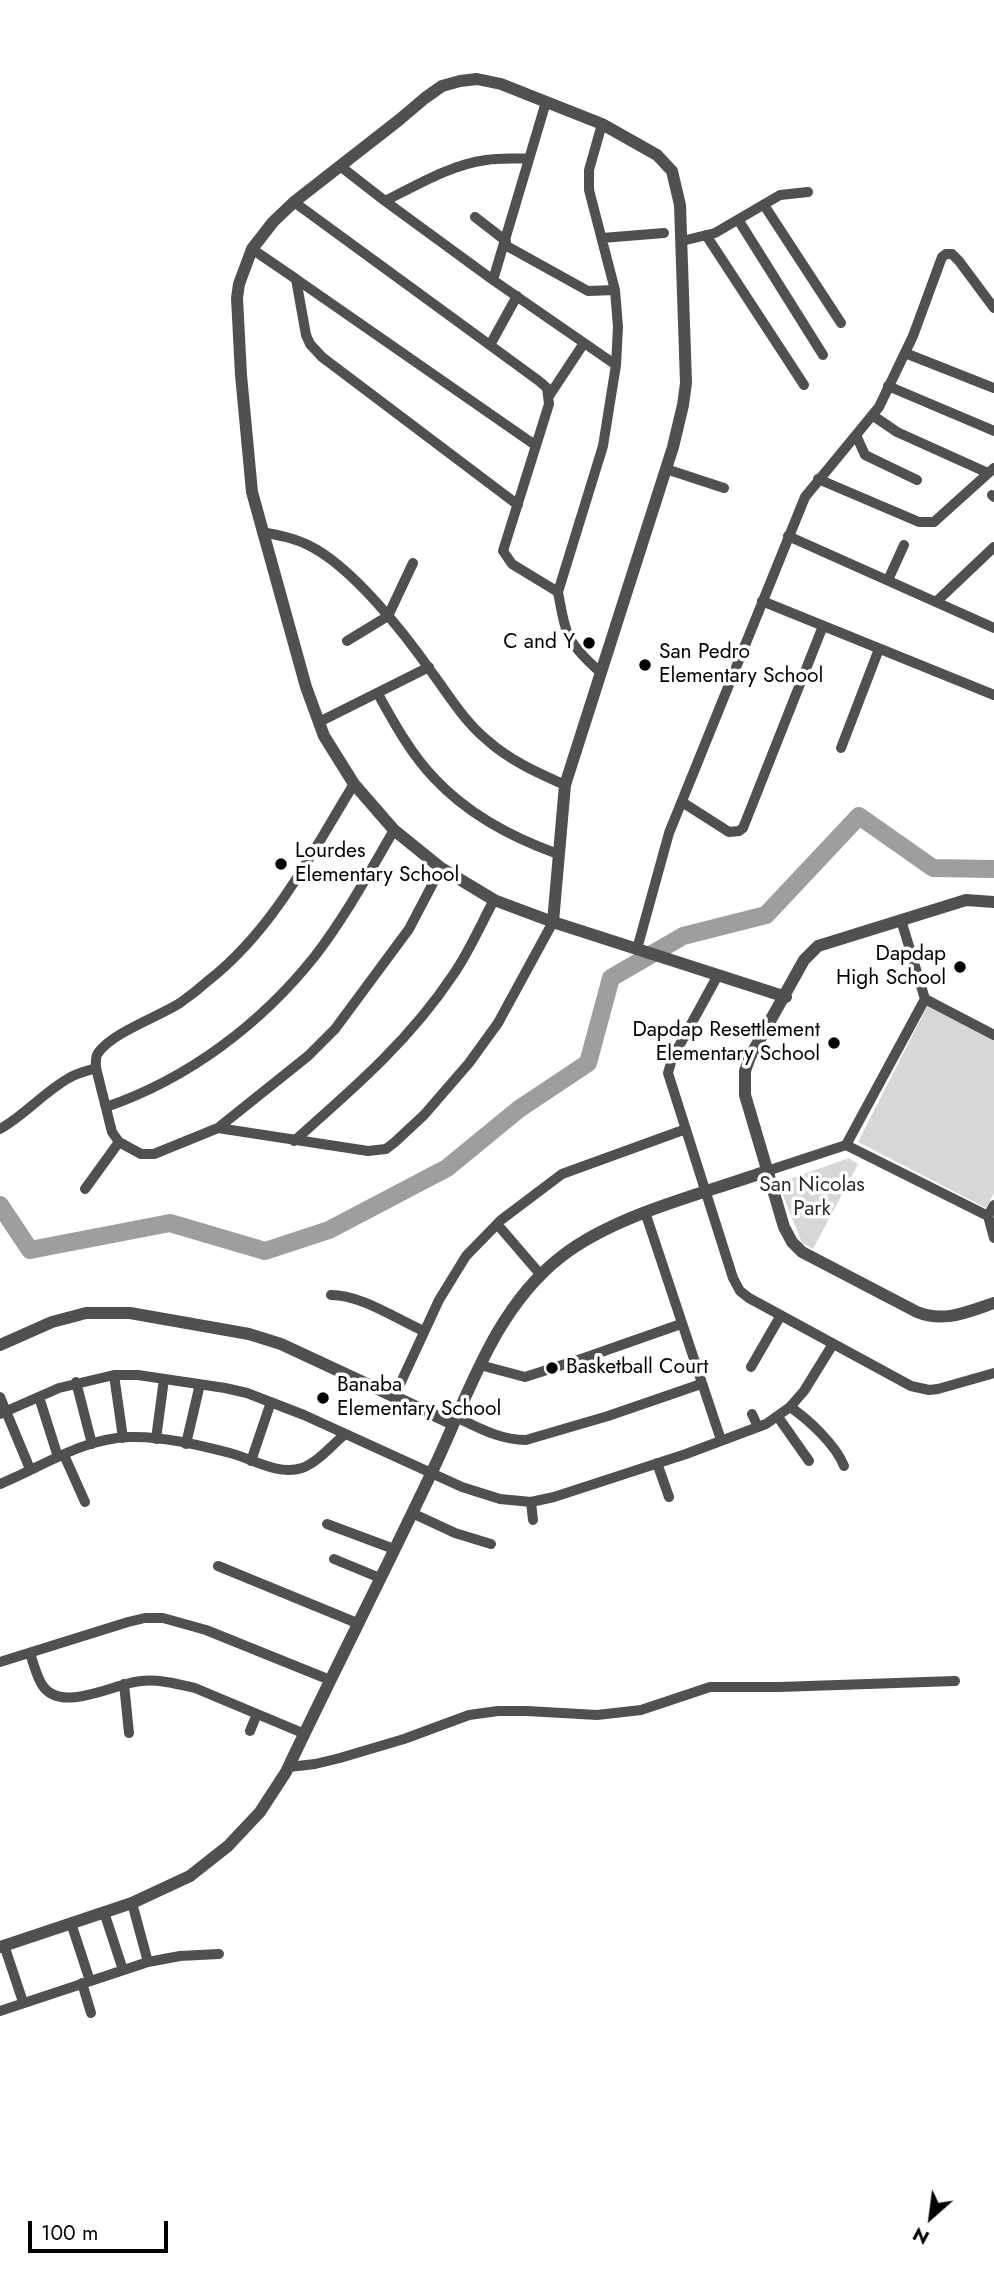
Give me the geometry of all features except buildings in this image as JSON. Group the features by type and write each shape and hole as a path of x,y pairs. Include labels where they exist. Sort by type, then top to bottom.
{"street":[{"path":"218,1128 368,1151 386,1149 424,1115 469,1063 498,1023 553,922 565,785 666,469 683,405 686,383 682,240 677,187 667,164 657,155 602,124 501,84 477,79 442,86 294,202 273,222 253,249 239,284 237,298 251,492 306,687 324,736 354,784 394,830 441,868 494,900 553,922 786,997"},
{"path":"493,280 546,102"},
{"path":"600,672 577,652 571,642 558,592 603,446 616,365 618,327 615,290 588,179 594,146 602,124"},
{"path":"385,201 463,165 486,160 529,158"},
{"path":"340,166 493,280 616,365"},
{"path":"682,240 706,235 739,221 780,195 808,192"},
{"path":"294,202 547,388 549,404 503,545 505,558 512,564 558,592"},
{"path":"764,205 841,323"},
{"path":"475,217 506,243 588,291 615,290"},
{"path":"739,221 823,355"},
{"path":"602,238 664,233"},
{"path":"706,235 804,385"},
{"path":"253,249 536,445"},
{"path":"642,950 670,833 805,497 872,415 905,353 942,257 953,254 994,309"},
{"path":"296,279 306,335 321,357 518,505"},
{"path":"490,345 517,296"},
{"path":"549,396 584,343"},
{"path":"905,353 994,388"},
{"path":"888,386 994,431"},
{"path":"818,479 919,522 934,522 991,470 897,432 872,415"},
{"path":"856,435 865,455 917,480"},
{"path":"666,469 724,488"},
{"path":"262,532 292,538 322,552 388,615 455,704 486,740 532,770 565,785"},
{"path":"788,536 994,628"},
{"path":"888,580 904,545"},
{"path":"937,601 994,547"},
{"path":"347,641 388,615 413,562"},
{"path":"762,601 985,691"},
{"path":"682,802 729,832 743,828 823,626"},
{"path":"841,748 879,649"},
{"path":"319,722 429,667"},
{"path":"378,694 401,735 435,779 460,801 506,831 529,844 558,854"},
{"path":"354,784 296,880 263,926 224,968 181,1002 123,1033 99,1051 96,1068 112,1132 119,1142 141,1154 153,1154 218,1128 308,1056 335,1029 410,929 441,868"},
{"path":"106,1107 133,1098 186,1070 215,1051 277,999 315,956 351,904 394,830"},
{"path":"294,1141 368,1077 402,1040 455,972 494,900"},
{"path":"994,902 966,900 818,946 804,960 745,1071 745,1095 784,1227 792,1242 802,1252 917,1312 937,1318 947,1318 994,1303"},
{"path":"23,2002 2,1946 132,1903 190,1876 228,1846 260,1812 289,1766 305,1734 431,1475 480,1365 515,1304 540,1274 563,1255 594,1236 645,1212 846,1145 925,999 901,920"},
{"path":"718,975 668,1069 733,1278 740,1291 920,1389 938,1389 994,1373"},
{"path":"925,999 994,1035"},
{"path":"0,1129 15,1121 72,1076 96,1068"},
{"path":"395,1395 439,1300 466,1256 497,1224 562,1174 686,1129"},
{"path":"85,1189 119,1142"},
{"path":"846,1145 988,1216"},
{"path":"994,1205 988,1216 994,1238"},
{"path":"645,1212 721,1440"},
{"path":"497,1224 540,1274"},
{"path":"331,1295 346,1296 424,1331"},
{"path":"0,1345 52,1322 86,1314 130,1313 248,1334 281,1344 455,1421 513,1440 526,1440 608,1416 701,1384"},
{"path":"751,1367 781,1315"},
{"path":"480,1365 525,1377 681,1324"},
{"path":"3,1413 76,1382 114,1374 225,1388 304,1415 431,1475 500,1499 531,1502 657,1463 758,1427 778,1417 804,1391 833,1344"},
{"path":"114,1374 123,1438"},
{"path":"156,1439 164,1379"},
{"path":"76,1382 92,1444"},
{"path":"186,1444 200,1384"},
{"path":"0,1397 3,1413 30,1469"},
{"path":"39,1397 61,1456 85,1502"},
{"path":"251,1461 271,1402"},
{"path":"790,1407 812,1423 841,1458 844,1466"},
{"path":"752,1414 758,1427"},
{"path":"778,1417 809,1461"},
{"path":"0,1484 92,1444 123,1438 156,1439 186,1444 232,1454 282,1470 302,1468 322,1455 344,1435"},
{"path":"657,1463 669,1497"},
{"path":"531,1502 533,1520"},
{"path":"412,1513 455,1533 491,1544"},
{"path":"327,1524 394,1549"},
{"path":"334,1559 380,1578"},
{"path":"218,1566 357,1623"},
{"path":"0,1662 128,1622 163,1618 206,1630 330,1681"},
{"path":"30,1653 41,1684 56,1696 72,1699 142,1681 178,1684 195,1688 305,1734"},
{"path":"289,1766 340,1758 404,1739 469,1715 498,1711 597,1715 641,1710 710,1687 955,1681"},
{"path":"124,1684 129,1733"},
{"path":"250,1731 257,1714"},
{"path":"132,1903 148,1962"},
{"path":"104,1912 123,1970"},
{"path":"71,1923 91,2013"},
{"path":"0,2011 148,1962 180,1956 219,1954"}],"green space":[{"path":"928,1005 994,1039 994,1193 986,1208 858,1142"},
{"name":"San Nicolas Park","path":"849,1158 858,1164 813,1249 802,1243 778,1183"}],"waterway":[{"path":"0,1205 30,1250 170,1223 265,1251 329,1230 447,1168 519,1109 588,1063 611,978 683,936 766,915 859,816 933,868 994,869"}],"place":[{"name":"C and Y","path":"589,643"},
{"name":"San Pedro Elementary School","path":"645,665"},
{"name":"Lourdes Elementary School","path":"281,864"},
{"name":"Dapdap High School","path":"960,967"},
{"name":"Dapdap Resettlement Elementary School","path":"834,1043"},
{"name":"Basketball Court","path":"552,1368"},
{"name":"Banaba Elementary School","path":"323,1398"}]}
